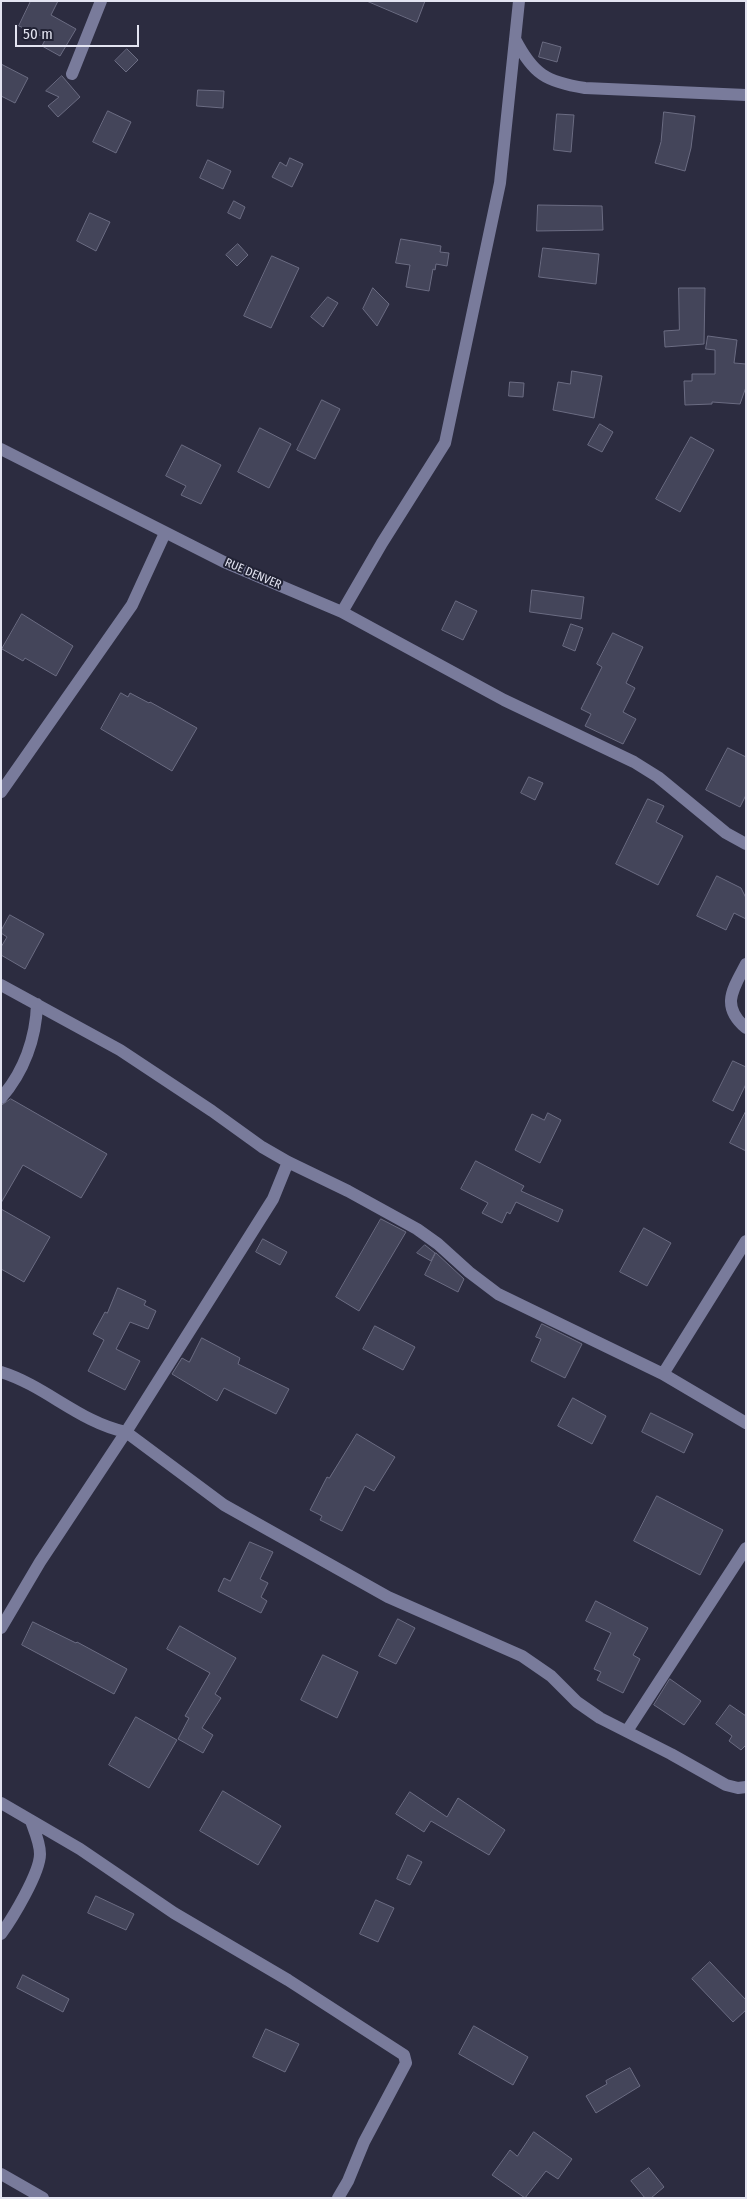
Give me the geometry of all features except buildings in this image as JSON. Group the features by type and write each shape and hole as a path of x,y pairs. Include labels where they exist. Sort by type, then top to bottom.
{"street":[{"path":"72,74 101,1"},
{"path":"342,612 387,535 446,443 500,183 519,1"},
{"path":"515,38 525,58 536,71 548,80 567,85 585,88 746,95"},
{"name":"RUE DENVER","path":"1,449 224,562 342,612 504,700 634,762 658,777 726,833 746,844"},
{"path":"1,792 132,605 165,533"},
{"path":"746,964 730,999 730,1009 746,1028"},
{"path":"1,984 120,1050 212,1111 262,1147 417,1229 438,1244 468,1272 498,1294 663,1374 746,1423"},
{"path":"1,1098 10,1088 32,1044 37,1023 37,1004"},
{"path":"1,1628 40,1562 126,1432 273,1199 288,1162"},
{"path":"663,1374 746,1241"},
{"path":"1,1372 21,1379 90,1420 109,1429 126,1432 224,1505 388,1597 522,1656 551,1676 577,1702 600,1718 726,1785 738,1788 746,1787"},
{"path":"627,1731 746,1548"},
{"path":"1,1803 80,1849 174,1913 288,1980 404,2055 406,2063 364,2142 348,2181 338,2198"},
{"path":"1,1934 14,1917 40,1857 32,1821"},
{"path":"1,2174 43,2198"}]}
